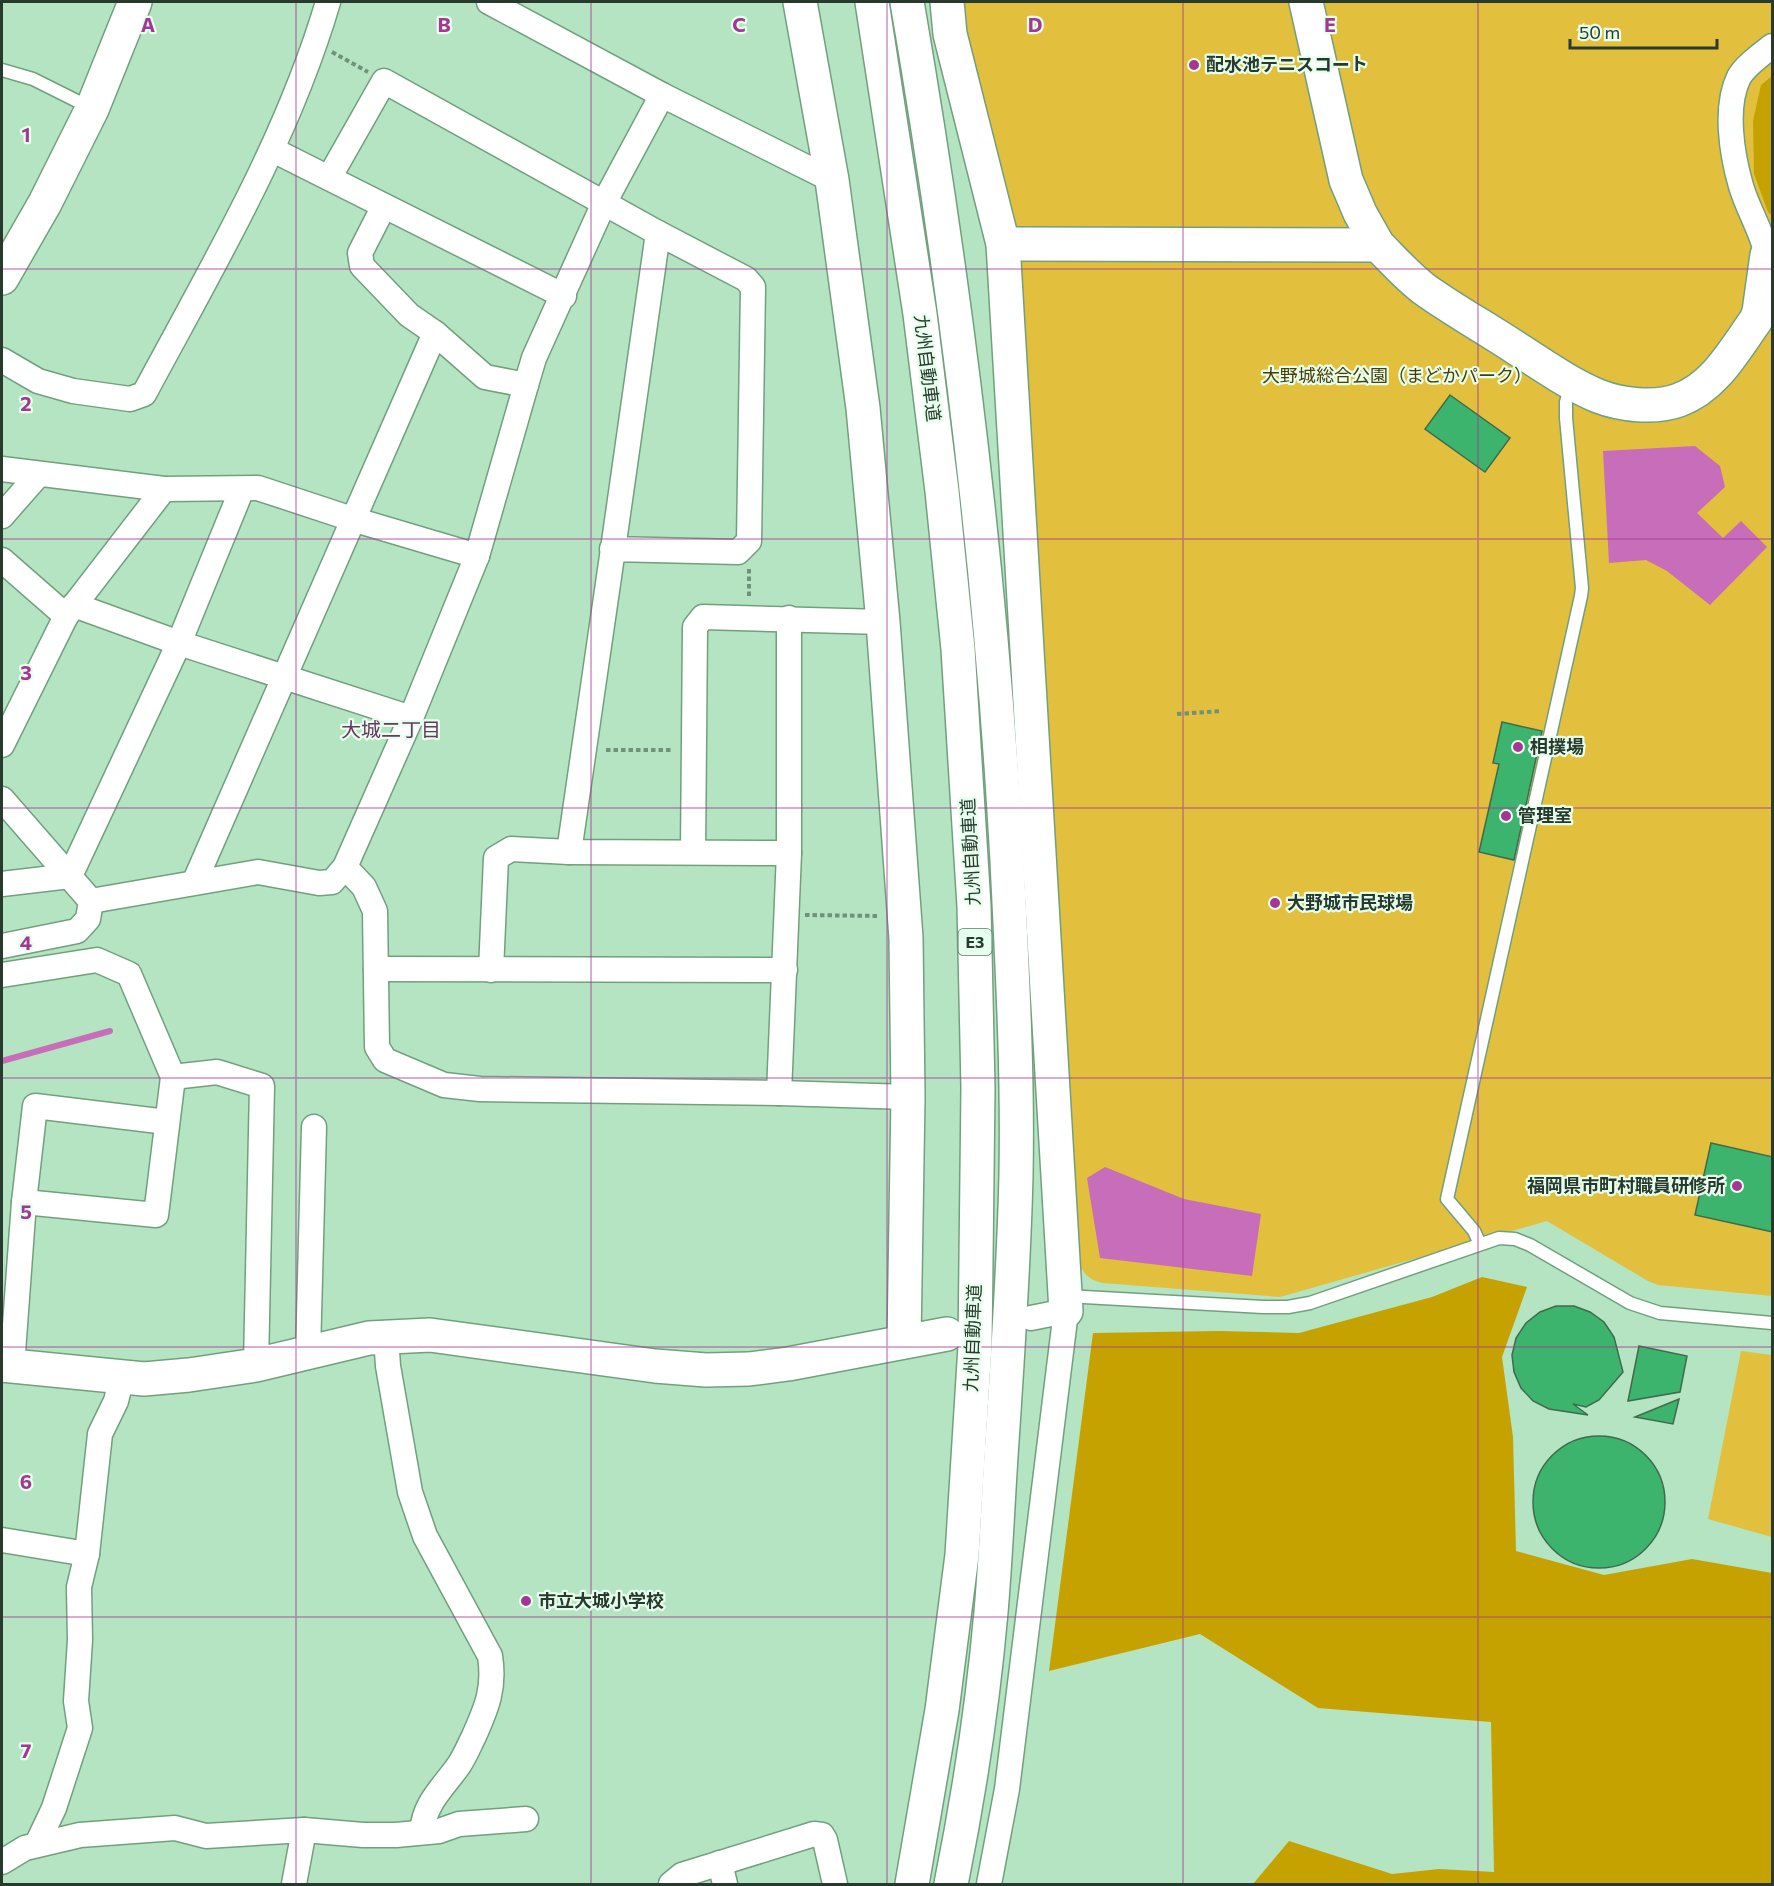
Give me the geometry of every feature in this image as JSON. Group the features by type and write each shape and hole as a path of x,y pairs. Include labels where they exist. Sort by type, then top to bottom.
{"main road":[{"path":"2,278 45,203 92,108 135,2"},
{"path":"800,2 832,180 863,408 883,622 905,917 908,1097 904,1341"},
{"name":"九州自動車道","path":"872,2 920,314 942,491 959,660 975,906 978,1088 975,1346 962,1555 942,1710 912,1884"},
{"name":"九州自動車道","path":"907,2 925,103 978,502 1002,780 1014,993 1016,1175 991,1614 960,1840 951,1884"},
{"path":"947,2 950,34 1003,244 1065,1304"},
{"path":"1306,2 1346,180 1360,213 1378,245 1424,288 1572,383 1600,397 1627,403 1659,405 1694,393 1724,365 1756,320 1770,256"},
{"path":"1003,244 1378,245"},
{"path":"7,1365 144,1379 256,1365 369,1338 430,1335 655,1366 706,1370 749,1369 788,1364 947,1334"}],"street":[{"path":"2,360 39,381 73,391 130,399 144,394 273,150 316,43 328,2"},
{"path":"489,2 662,95 832,180"},
{"path":"1770,256 1741,187 1731,136 1731,104 1739,77 1754,60 1773,46"},
{"path":"330,178 384,81 658,233 746,279 753,287 749,541 738,552 612,549"},
{"path":"91,901 258,872 319,883 332,882 345,867 411,718 477,556 534,358 564,296 604,203 662,95"},
{"path":"273,150 564,296"},
{"path":"384,206 360,253 362,266 409,315 435,333 484,377 526,385"},
{"path":"568,852 658,233"},
{"path":"194,883 435,333"},
{"path":"2,469 164,489 258,488 477,556"},
{"path":"2,516 39,475"},
{"path":"2,745 70,610 164,489"},
{"path":"70,876 179,643 242,489"},
{"path":"2,560 70,610 411,718"},
{"path":"693,852 695,627 703,617 883,622"},
{"path":"779,1093 789,853 789,618"},
{"path":"2,799 91,901 88,919 77,931 2,946"},
{"path":"490,970 496,858 511,849 568,852 789,853"},
{"path":"345,867 364,887 375,911 377,1047 385,1060 444,1085 480,1089 908,1097"},
{"path":"2,884 70,876"},
{"path":"2,975 97,960 129,974 173,1077 156,1215 24,1202"},
{"path":"376,969 784,970"},
{"path":"173,1077 217,1072 262,1086 256,1365"},
{"path":"7,1365 35,1106 166,1122"},
{"path":"308,1353 314,1127"},
{"path":"989,1884 1007,1789 1065,1304 1031,1318"},
{"path":"386,1337 388,1366 410,1492 425,1536 490,1656 493,1674 491,1693 484,1714 461,1762 428,1806 423,1818 423,1832"},
{"path":"37,1845 54,1808 80,1728 76,1701 80,1640 79,1587 87,1554 100,1434 116,1401 122,1377"},
{"path":"2,1540 87,1554"},
{"path":"2,1862 25,1848 80,1835 175,1828 206,1836 304,1830 396,1835 439,1831 459,1824 526,1819"},
{"path":"294,1884 304,1830"},
{"path":"671,1884 682,1875 722,1874 814,1834 822,1835 825,1840 835,1884"}],"lane":[{"path":"2,70 33,79 92,108"},
{"path":"1480,1244 1474,1231 1447,1198 1581,596 1566,418 1566,402 1572,383"},
{"path":"1065,1304 1288,1307 1310,1303 1498,1238 1515,1239 1530,1245 1630,1303 1645,1309 1773,1323"}],"path":[{"path":"316,43 384,81"},
{"path":"749,541 749,618"},
{"path":"1177,714 1222,711"},
{"path":"584,750 694,750"},
{"path":"787,915 905,917"}],"green space":[{"name":"大野城総合公園（まどかパーク）","path":"962,2 1772,2 1772,1296 1658,1285 1547,1221 1280,1297 1103,1283 1091,1279 1083,1271 1079,1263 1011,220 965,28"},
{"path":"1741,1351 1772,1355 1772,1537 1708,1519"}],"shaded area":[{"path":"1772,76 1772,216 1768,212 1754,174 1753,121 1761,85"},
{"path":"1695,446 1720,466 1725,487 1697,513 1723,538 1741,521 1767,547 1710,605 1667,571 1646,560 1609,563 1603,451"},
{"path":"1105,1167 1184,1199 1261,1214 1252,1276 1100,1258 1087,1178"},
{"path":"1482,1277 1527,1287 1502,1357 1513,1437 1516,1551 1604,1575 1692,1559 1772,1573 1772,1884 1253,1884 1289,1841 1392,1874 1439,1869 1494,1872 1491,1722 1318,1708 1200,1634 1049,1671 1093,1333 1219,1331 1299,1333 1432,1297"}],"building":[{"path":"1450,395 1510,438 1485,472 1425,429"},
{"path":"1502,722 1542,731 1514,860 1479,852 1499,764 1493,763"},
{"name":"福岡県市町村職員研修所","path":"1711,1143 1773,1157 1773,1232 1695,1215"},
{"path":"1556,1306 1574,1306 1590,1312 1604,1322 1614,1337 1623,1372 1599,1400 1586,1407 1573,1404 1588,1415 1549,1409 1533,1401 1521,1388 1514,1372 1512,1355 1516,1338 1526,1323 1540,1312"},
{"path":"1639,1346 1687,1356 1680,1392 1628,1401"},
{"path":"1679,1399 1673,1424 1635,1417"},
{"path":"1599,1436 1624,1441 1645,1456 1660,1477 1665,1502 1660,1527 1645,1548 1624,1563 1599,1568 1574,1563 1553,1548 1538,1527 1533,1502 1538,1477 1553,1456 1574,1441"}],"waterway":[{"path":"2,1061 110,1031"}],"place":[{"name":"配水池テニスコート","path":"1194,65"},
{"name":"相撲場","path":"1518,747"},
{"name":"管理室","path":"1506,816"},
{"name":"大野城市民球場","path":"1275,903"},
{"name":"福岡県市町村職員研修所","path":"1737,1186"},
{"name":"市立大城小学校","path":"526,1601"}],"district":[{"name":"大城二丁目","path":"391,730"}]}
